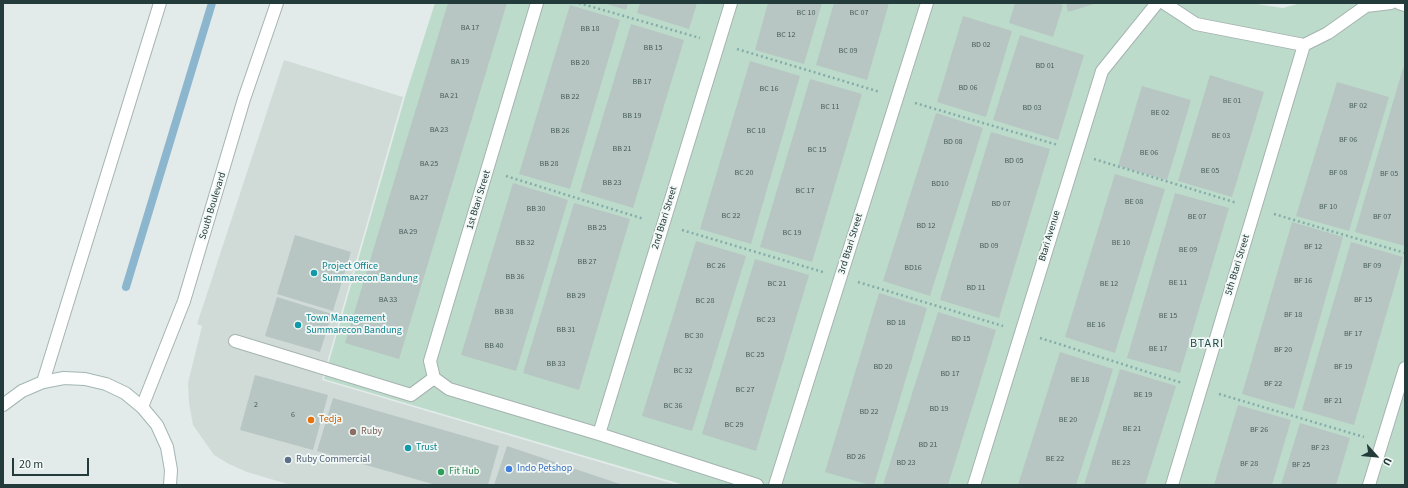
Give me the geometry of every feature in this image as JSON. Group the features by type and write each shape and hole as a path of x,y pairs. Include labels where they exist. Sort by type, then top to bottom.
{"street":[{"path":"43,382 160,3"},
{"name":"South Boulevard","path":"142,406 184,301 244,99 277,3"},
{"name":"1st Btari Street","path":"434,378 430,361 537,3"},
{"name":"2nd Btari Street","path":"599,434 731,3"},
{"name":"3rd Btari Street","path":"776,485 927,3"},
{"name":"Btari Avenue","path":"974,485 1102,71 1157,3"},
{"path":"1164,3 1196,24 1304,45 1328,33 1366,6 1391,3"},
{"path":"1399,3 1405,5"},
{"name":"5th Btari Street","path":"1172,485 1304,45"},
{"path":"235,341 411,395 434,378 449,389 599,434 757,485"},
{"path":"1369,485 1405,368"},
{"path":"3,405 22,391 43,382 64,378 85,378 106,384 125,393 142,406 157,425 167,447 171,470 170,485"}],"path":[{"path":"579,3 1077,150 1093,159 1254,209 1405,253"},
{"path":"488,170 663,225 1021,332 1201,389 1382,442"}],"shaded area":[{"name":"Ruby Commercial","path":"284,60 403,97 322,380 677,485 291,485 247,472 214,455 193,425 189,403 188,383 202,326 197,324"}],"green space":[{"path":"435,3 1250,3 1283,8 1301,3 1405,3 1405,485 684,485 324,379 405,97"}],"building":[{"path":"448,3 507,3 399,359 345,343"},
{"path":"604,3 628,3 626,10"},
{"path":"640,3 697,3 689,29 637,13"},
{"path":"768,3 822,3 804,64 755,50"},
{"path":"834,3 889,3 867,80 816,65"},
{"path":"1015,3 1056,3 1063,5 1053,37 1009,23"},
{"path":"1066,3 1097,3 1068,12"},
{"path":"570,5 620,20 570,189 519,174"},
{"path":"963,16 1012,31 986,117 937,102"},
{"path":"631,24 684,40 633,208 580,192"},
{"path":"1020,35 1084,55 1058,140 993,120"},
{"path":"750,61 800,76 751,244 700,229"},
{"path":"1403,68 1405,68 1405,246 1355,232"},
{"path":"1210,75 1264,92 1232,197 1178,181"},
{"path":"810,79 862,94 812,262 760,247"},
{"path":"1337,82 1389,97 1349,231 1296,216"},
{"path":"1142,86 1191,100 1167,180 1118,166"},
{"path":"936,113 983,128 930,296 883,281"},
{"path":"991,132 1050,149 999,318 940,300"},
{"path":"1115,174 1165,189 1115,353 1065,337"},
{"path":"513,183 568,200 516,371 461,355"},
{"path":"1175,193 1229,208 1180,373 1127,358"},
{"path":"574,203 630,219 579,390 523,373"},
{"path":"1292,222 1343,237 1294,409 1242,394"},
{"name":"Project Office Summarecon Bandung","path":"295,235 351,252 333,311 277,294"},
{"path":"696,241 746,256 692,431 642,416"},
{"path":"1351,242 1403,257 1354,425 1302,410"},
{"path":"755,259 809,275 756,451 702,434"},
{"path":"879,293 927,308 874,485 870,485 825,472"},
{"name":"Town Management Summarecon Bandung","path":"277,297 332,314 320,352 265,336"},
{"path":"938,312 996,330 948,485 883,485"},
{"path":"1060,352 1113,369 1101,408 1076,485 1018,485"},
{"path":"1120,369 1176,386 1145,485 1084,485"},
{"path":"255,375 328,395 313,450 240,430"},
{"path":"333,398 499,446 488,485 436,485 317,451"},
{"path":"1238,405 1291,420 1272,485 1214,485"},
{"path":"1300,423 1350,438 1336,485 1281,485"},
{"path":"507,446 617,483 623,485 494,485"}],"waterway":[{"path":"126,287 212,3"}],"place":[{"name":"Project Office Summarecon Bandung","path":"314,273"},
{"name":"Town Management Summarecon Bandung","path":"298,325"},
{"name":"Tedja","path":"311,420"},
{"name":"Ruby","path":"353,432"},
{"name":"Trust","path":"408,448"},
{"name":"Ruby Commercial","path":"288,460"},
{"name":"Indo Petshop","path":"509,469"},
{"name":"Fit Hub","path":"441,472"}],"district":[{"name":"BTARI","path":"1207,344"}]}
